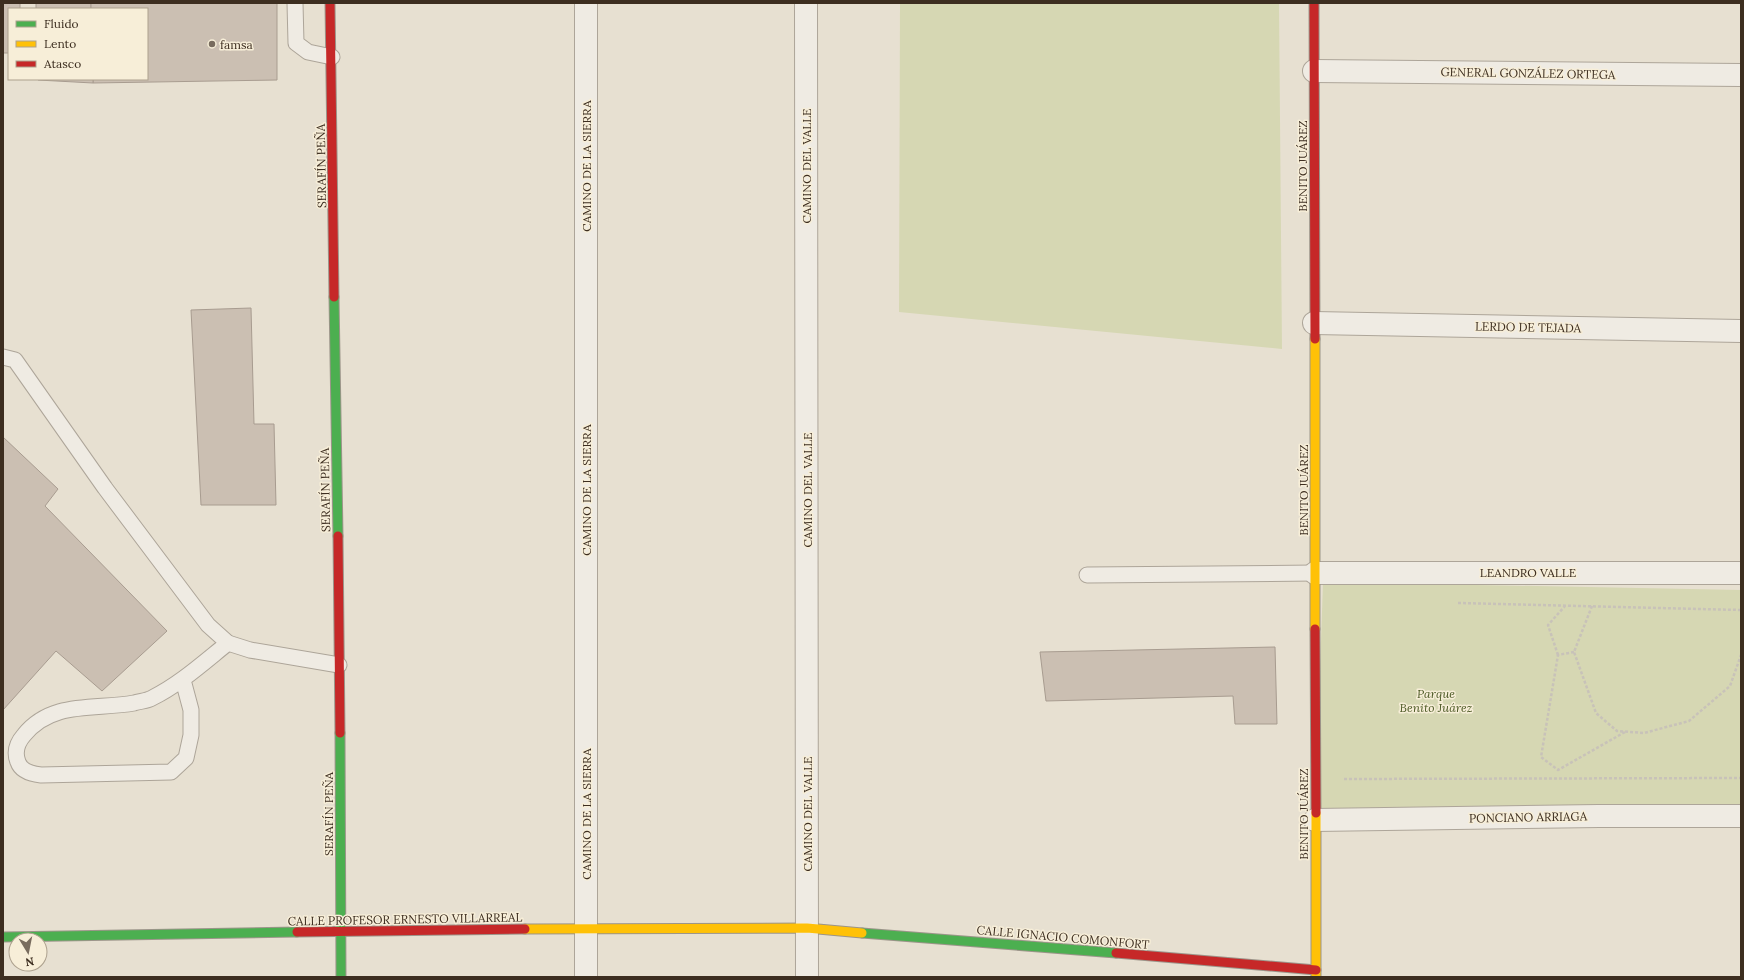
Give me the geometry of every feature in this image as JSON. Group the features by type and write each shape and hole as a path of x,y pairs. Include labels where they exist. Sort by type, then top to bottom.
{"street":[{"name":"SERAFÍN PEÑA","path":"330,3 332,58 339,664 340,977"},
{"name":"CAMINO DE LA SIERRA","path":"586,3 586,977"},
{"name":"CAMINO DEL VALLE","path":"806,3 807,977"},
{"name":"BENITO JUÁREZ","path":"1314,3 1316,973"},
{"name":"GENERAL GONZÁLEZ ORTEGA","path":"1314,71 1741,75"},
{"name":"LERDO DE TEJADA","path":"1314,323 1741,331"},
{"name":"LEANDRO VALLE","path":"1315,573 1741,573"},
{"name":"PONCIANO ARRIAGA","path":"1315,820 1741,816"},
{"name":"CALLE PROFESOR ERNESTO VILLARREAL","path":"3,938 586,928 807,928"},
{"name":"CALLE IGNACIO COMONFORT","path":"807,928 1316,973"}],"lane":[{"path":"295,3 296,43 308,52 332,58"},
{"path":"3,357 16,360 105,488 208,625 228,643 250,650 339,664"},
{"path":"1087,575 1315,573"},
{"path":"183,680 192,710 191,735 186,758 171,772 40,775 30,773 19,766 16,757 17,744 32,725 47,715 68,709 120,705 150,699 183,680 228,643"}],"path":[{"path":"1455,603 1741,610"},
{"path":"1566,605 1548,625 1558,655 1541,757 1558,770 1625,732"},
{"path":"1592,606 1574,652 1596,713 1617,731 1644,733 1689,721 1730,686 1741,655"},
{"path":"1558,655 1574,652"},
{"path":"1343,779 1741,778"}],"green space":[{"path":"900,3 1279,3 1282,349 899,312"},
{"name":"Parque Benito Juárez","path":"1323,582 1741,590 1741,812 1315,820"}],"building":[{"path":"3,3 20,3 20,8 8,8 8,53 3,53"},
{"path":"36,3 91,3 91,8 36,8"},
{"name":"famsa","path":"91,3 277,3 277,80 93,83 93,80 148,80 148,8 91,8"},
{"path":"38,80 93,80 93,83"},
{"path":"251,308 254,424 274,424 276,505 201,505 191,310"},
{"path":"3,437 58,489 45,506 167,631 102,691 56,651 3,710"},
{"path":"1275,647 1277,724 1235,724 1233,696 1046,701 1040,652"}],"traffic: fast":[{"path":"334,297 338,536"},
{"path":"340,733 341,977"},
{"path":"3,937 297,932"},
{"path":"862,933 1116,953"}],"traffic: slow":[{"path":"1315,339 1315,629"},
{"path":"1316,813 1316,977"},
{"path":"525,929 807,928 862,933"}],"traffic: jam":[{"path":"330,3 334,297"},
{"path":"1314,3 1315,339"},
{"path":"338,536 340,733"},
{"path":"1315,629 1316,813"},
{"path":"297,932 525,929"},
{"path":"1116,953 1316,970"}],"place":[{"name":"famsa","path":"212,44"}]}
